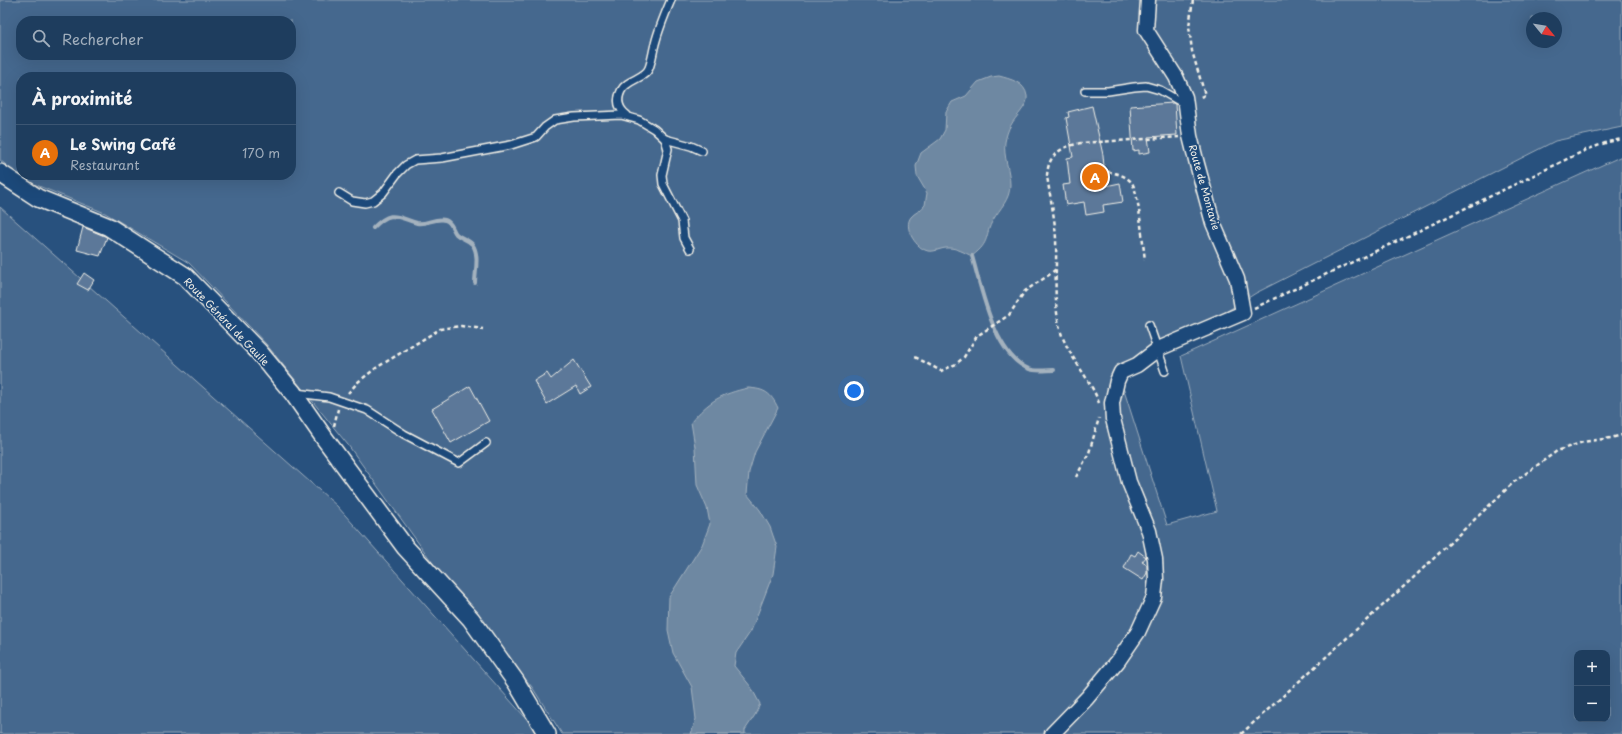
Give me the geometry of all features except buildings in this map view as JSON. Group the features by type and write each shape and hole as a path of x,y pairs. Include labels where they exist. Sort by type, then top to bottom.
{"street":[{"name":"Route de Montavie","path":"1148,0 1146,30 1176,77 1185,97 1190,136 1207,201 1213,223 1237,279 1243,313"},
{"name":"Route Général de Gaulle","path":"0,173 38,198 108,228 185,276 259,352 329,433 405,547 471,618 516,682 547,734"},
{"path":"1052,734 1087,698 1118,661 1138,632 1154,597 1156,579 1154,552 1149,531 1129,482 1113,419 1112,403 1115,386 1121,372 1137,364 1158,349 1243,313"}],"lane":[{"path":"628,117 620,109 619,102 621,91 629,81 637,78 649,69 662,19 671,0"},
{"path":"1085,91 1108,91 1146,86 1160,90 1186,105"},
{"path":"339,193 352,201 366,203 373,201 383,194 397,174 406,165 415,160 442,158 511,146 536,137 545,127 555,120 603,115 621,115 640,120 654,129 665,139 702,151"},
{"path":"665,139 668,149 662,175 663,184 682,221 684,238 690,249"},
{"path":"1149,325 1165,372"},
{"path":"294,393 329,397 367,410 404,434 458,463 486,443"}],"path":[{"path":"1243,313 1408,236 1586,150 1608,142 1622,139"},
{"path":"1081,143 1067,146 1059,151 1047,166 1047,176 1056,237 1057,310 1063,339 1089,383 1100,407"},
{"path":"1101,171 1113,173 1132,183 1136,194 1145,260"},
{"path":"915,357 941,371 956,364 964,357 977,336 1009,315 1025,291 1049,275 1056,268"},
{"path":"329,433 341,401 358,382 370,373 440,329 461,326 483,328"},
{"path":"1076,477 1091,448 1100,413"},
{"path":"1241,734 1412,579 1514,482 1557,451 1583,442 1622,435"}],"shaded area":[{"path":"0,0 1622,0 1622,127 1555,141 1256,293 1120,378 1167,525 1217,511 1181,356 1622,156 1622,734 562,734 532,687 450,587 348,445 266,344 189,263 105,213 24,180 296,180 296,72 16,72 16,173 0,160"},
{"path":"999,76 1020,84 1026,91 1027,96 1026,103 1009,129 1005,142 1005,153 1010,185 1010,190 1006,200 990,226 985,243 972,256 952,248 931,251 925,250 917,245 911,236 908,226 911,217 925,205 927,193 917,176 916,166 921,153 940,139 945,130 946,112 952,102 966,96 978,82 991,77"},
{"path":"0,207 337,506 540,734 0,734"},
{"path":"748,388 759,389 770,395 778,408 755,452 749,472 747,494 760,510 770,527 777,547 773,574 751,631 736,653 734,666 751,687 760,704 745,730 745,734 691,734 696,719 692,687 673,653 668,630 669,597 702,545 710,524 707,508 697,485 695,447 691,422 716,399"}],"waterway":[{"path":"373,228 379,222 390,216 399,217 417,223 424,223 438,219 447,221 451,224 456,234 470,242 474,248 476,253 475,283"},
{"path":"972,256 991,320 998,336 1007,350 1017,362 1029,369 1038,371 1054,370"}],"place":[{"name":"Le Swing Café","path":"1095,177"}]}
